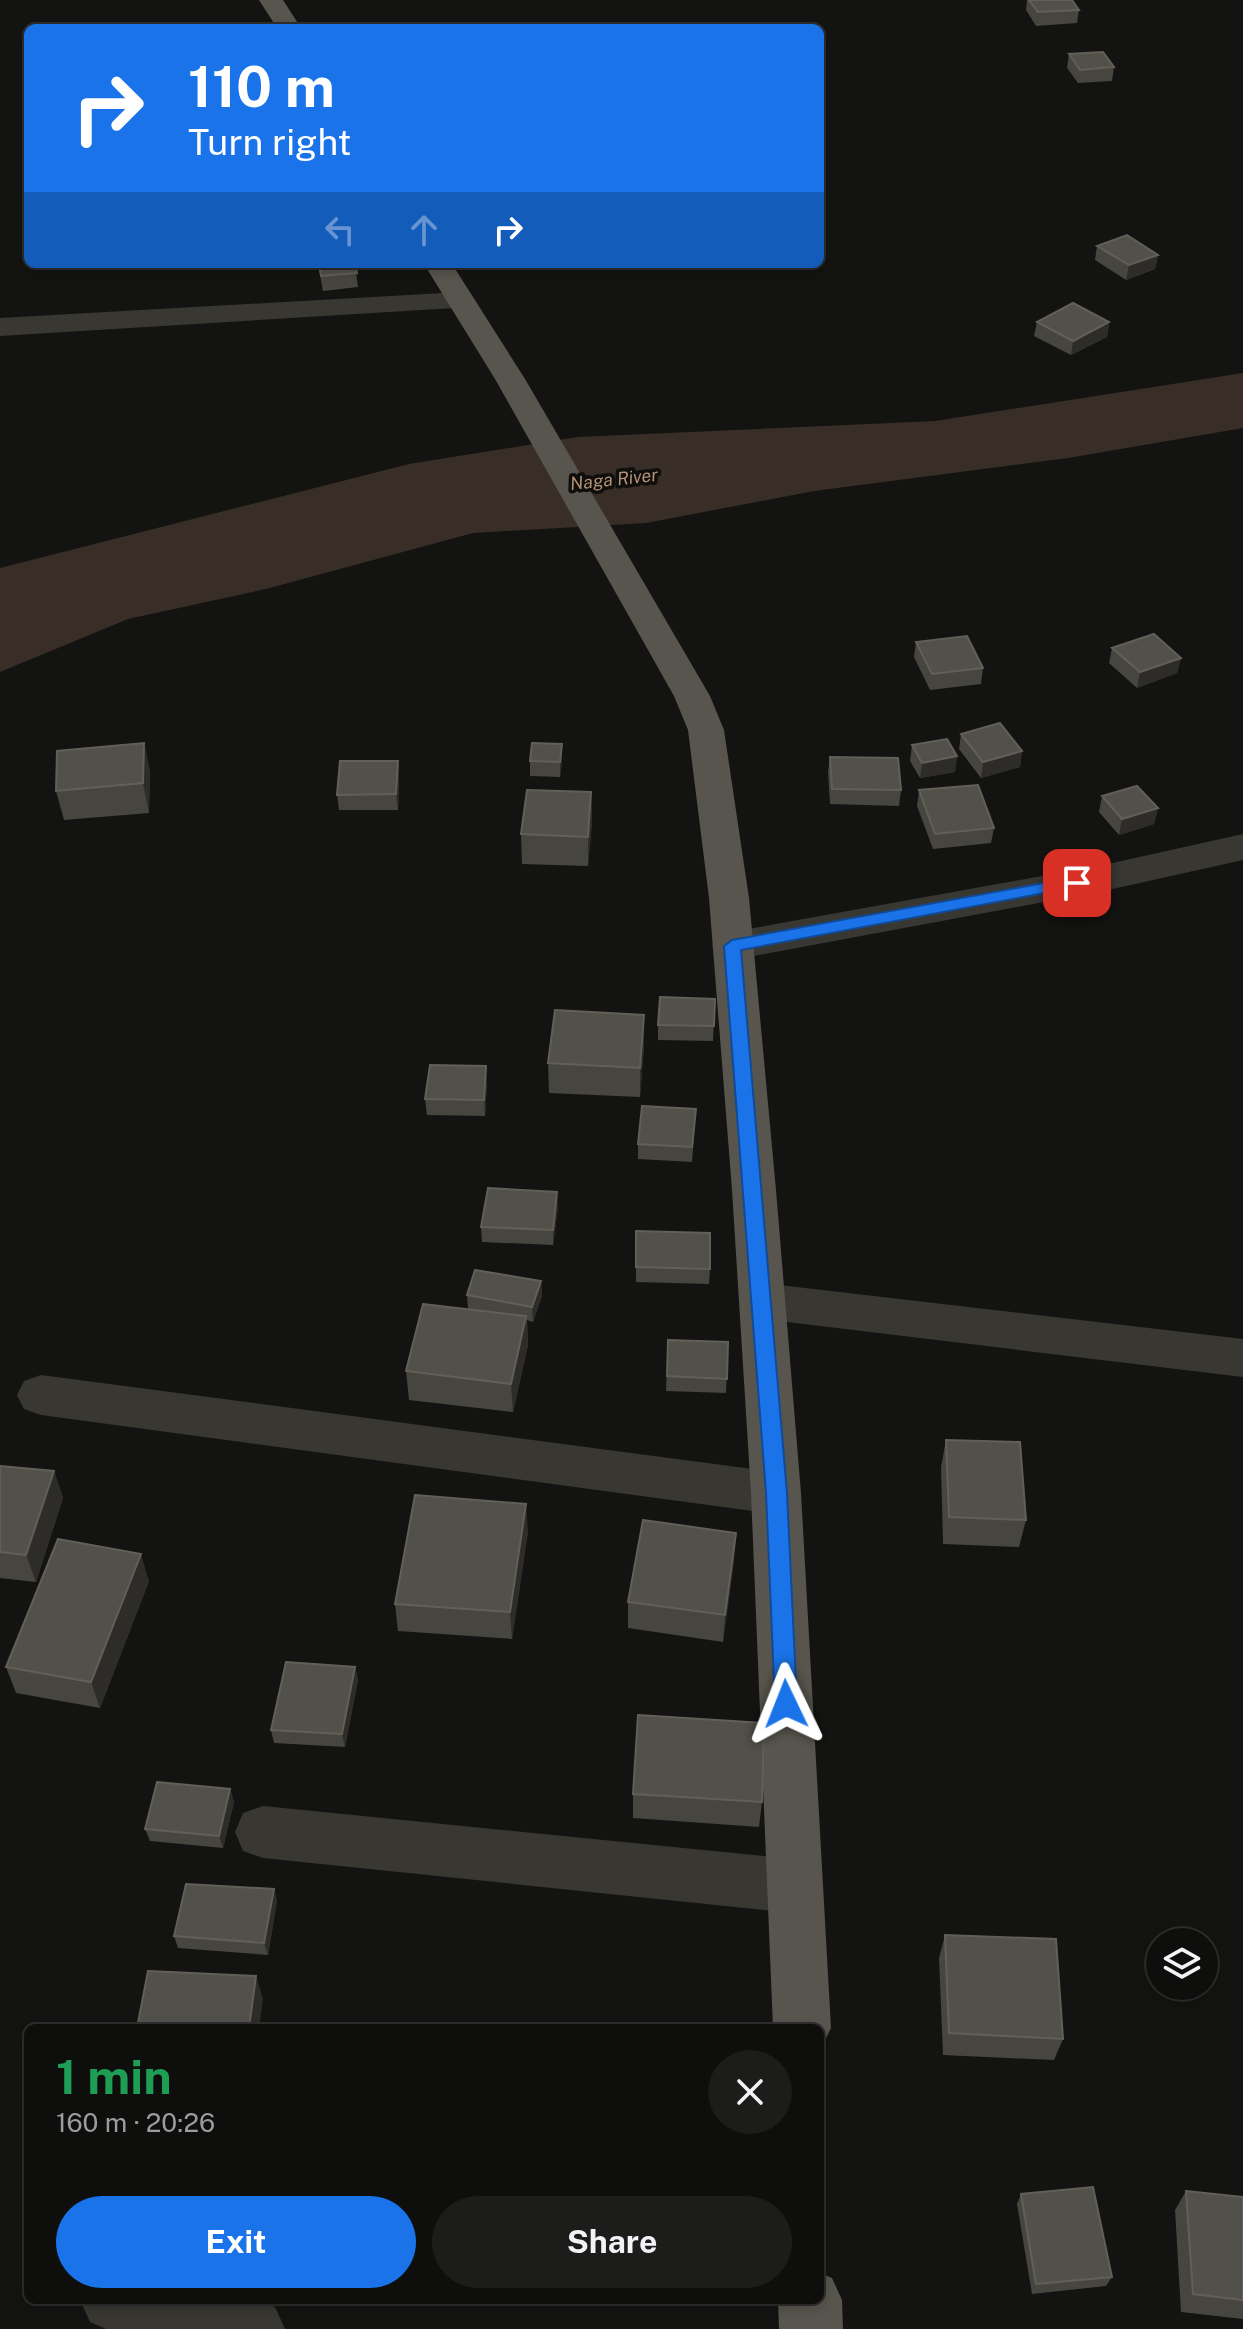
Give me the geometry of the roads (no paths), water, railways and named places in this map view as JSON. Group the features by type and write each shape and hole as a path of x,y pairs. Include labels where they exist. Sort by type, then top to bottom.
{"main road":[{"path":"271,0 286,24"},
{"path":"440,268 510,379 635,602 692,696 706,730 732,946 762,1301 776,1493 802,2024"},
{"path":"810,2304 811,2329"}],"street":[{"path":"0,327 461,301"},
{"path":"732,946 1108,877 1243,847"},
{"path":"762,1301 1243,1358"},
{"path":"41,1395 776,1493"},
{"path":"263,1832 794,1886"},
{"path":"131,2304 253,2329"}],"water":[{"name":"Naga River","path":"1243,373 1243,428 1068,458 814,491 646,523 473,533 266,589 128,619 0,672 0,568 409,464 578,437 935,421"}]}
